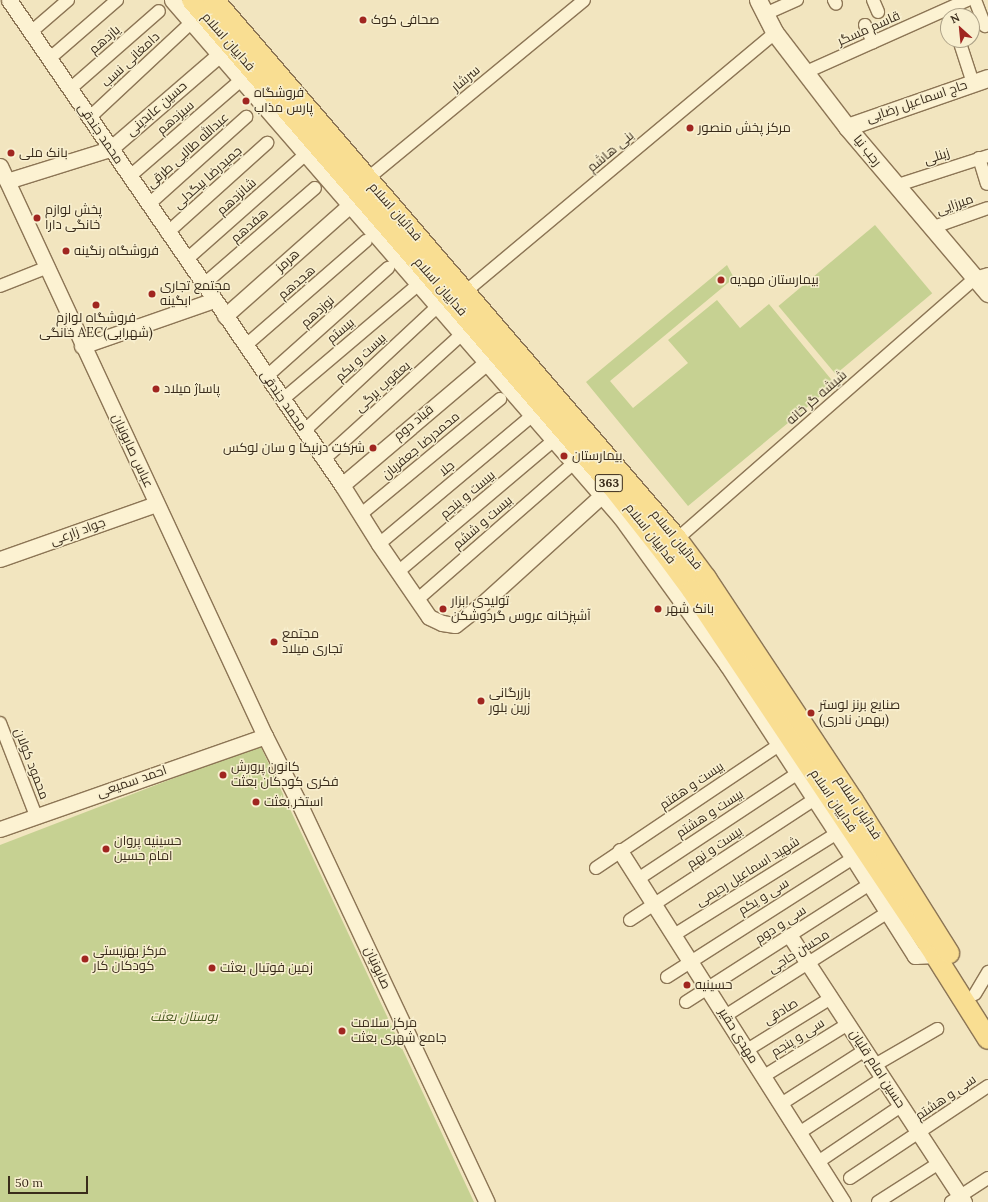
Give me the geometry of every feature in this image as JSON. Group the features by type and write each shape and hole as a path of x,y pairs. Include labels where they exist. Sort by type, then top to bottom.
{"main road":[{"name":"فداییان اسلام","path":"192,0 225,50 607,491 686,595 918,930 988,1039"},
{"name":"فدائیان اسلام","path":"214,0 367,180 677,539 711,585 853,800 988,1013"},
{"name":"رجب نیا","path":"762,7 775,33 846,127 932,228 982,276 988,293"},
{"name":"حاج اسماعیل رضایی","path":"846,127 980,80"},
{"path":"853,800 859,817 909,905 918,930"}],"street":[{"path":"31,32 68,0"},
{"path":"50,59 117,0"},
{"path":"172,0 191,23 225,50 241,80 554,440 607,491"},
{"name":"سرشار","path":"367,180 584,0"},
{"path":"762,7 797,0"},
{"path":"872,0 878,12"},
{"name":"قاسم مسگر","path":"955,8 967,0"},
{"path":"975,0 984,26"},
{"name":"محمد جندقی","path":"13,2 31,32 89,118 266,377 342,485 379,544 399,571 429,617 442,623 456,625 482,604 607,491"},
{"name":"یازدهم","path":"70,89 159,11"},
{"name":"قاسم مسگر","path":"804,73 873,42 893,40 940,16"},
{"name":"دامغانی نسب","path":"89,118 191,23"},
{"path":"865,25 873,42"},
{"name":"بنی هاشم","path":"465,292 775,33"},
{"path":"962,48 980,80"},
{"name":"حسین عابدینی","path":"7,181 110,149 225,50"},
{"name":"سیزدهم","path":"129,177 241,80"},
{"name":"عبدالله طالبی طرقی","path":"148,205 246,117"},
{"name":"جمیدرضا بیگدلی","path":"167,233 266,143"},
{"name":"شانزدهم","path":"186,260 306,154"},
{"path":"984,157 987,184"},
{"name":"زینلی","path":"895,186 984,157"},
{"name":"عباس صابونیان","path":"0,166 48,267 82,346 265,736"},
{"name":"هفدهم","path":"203,285 315,188"},
{"name":"هرمز","path":"225,316 350,205"},
{"name":"میرزایی","path":"932,228 988,208"},
{"name":"هجدهم","path":"246,346 366,241"},
{"path":"0,286 48,267"},
{"name":"نوزدهم","path":"266,377 388,268"},
{"name":"شیشه گر خانه","path":"677,539 982,276"},
{"name":"بیستم","path":"282,400 419,284"},
{"path":"82,346 214,300"},
{"name":"بیست و یکم","path":"304,431 438,306"},
{"name":"یعقوب برگی","path":"324,460 462,334"},
{"name":"قباد دوم","path":"342,485 487,362"},
{"name":"محمدرضا جعفریان","path":"360,515 500,399"},
{"name":"جلا","path":"379,544 532,415"},
{"name":"بیست و پنجم","path":"399,571 554,440"},
{"name":"بیست و ششم","path":"418,599 566,469"},
{"name":"جواد زارعی","path":"0,560 156,504"},
{"path":"686,595 726,665 837,833 915,956 935,955"},
{"name":"محمود کولان","path":"0,723 36,816"},
{"name":"احمد سمیعی","path":"0,829 265,736"},
{"name":"صابونیان","path":"265,736 298,801 487,1202"},
{"name":"بیست و هفتم","path":"596,868 779,744"},
{"name":"بیست و هشتم","path":"638,879 798,773"},
{"name":"بیست و نهم","path":"630,920 655,905 814,799"},
{"name":"شهید اسماعیل رحیمی","path":"674,935 837,833"},
{"name":"مهدی حقیر","path":"620,851 843,1202"},
{"name":"سی و یکم","path":"667,977 853,858"},
{"name":"سی و دوم","path":"686,1002 870,884"},
{"name":"محسن حاجی","path":"725,1016 888,912"},
{"name":"حسین امام قلیان","path":"790,936 939,1163 958,1200"},
{"path":"975,994 988,972"},
{"name":"صادقی","path":"746,1050 831,998"},
{"name":"سی و پنجم","path":"764,1076 848,1024"},
{"path":"875,1065 937,1029"},
{"path":"781,1104 865,1050"},
{"path":"799,1133 883,1078"},
{"name":"سی و هشتم","path":"850,1178 988,1086"},
{"path":"818,1162 901,1106"},
{"path":"878,1202 939,1163"},
{"path":"958,1200 988,1178"}],"green space":[{"path":"875,225 932,293 836,374 778,306"},
{"path":"727,265 734,278 610,381 633,408 688,363 668,340 717,300 740,328 769,304 835,384 688,506 586,382"},
{"name":"بوستان بعثت","path":"260,745 474,1202 0,1202 0,845"}],"place":[{"name":"صحافی کوک","path":"363,20"},
{"name":"فروشگاه پارس مذاب","path":"246,101"},
{"name":"مركز پخش منصور","path":"690,128"},
{"name":"بانک ملی","path":"11,153"},
{"name":"پخش لوازم خانگی دارا","path":"37,218"},
{"name":"فروشگاه رنگینه","path":"66,251"},
{"name":"بیمارستان مهدیه","path":"721,280"},
{"name":"مجتمع تجاری ابگینه","path":"152,294"},
{"name":"فروشگاه‌ لوازم خانگی AEC(شهرابی)","path":"96,305"},
{"name":"پاساژ میلاد","path":"156,389"},
{"name":"شرکت درنیکا و سان لوکس","path":"373,448"},
{"name":"بیمارستان","path":"564,456"},
{"name":"تولیدی ابزار آشپزخانه عروس گردوشکن","path":"443,609"},
{"name":"بانک شهر","path":"658,609"},
{"name":"مجتمع تجاری میلاد","path":"274,642"},
{"name":"بازرگانی زرین بلور","path":"481,701"},
{"name":"صنایع برنز لوستر (بهمن نادری)","path":"811,713"},
{"name":"کانون پرورش فکری کودکان بعثت","path":"223,775"},
{"name":"استخر بعثت","path":"256,802"},
{"name":"حسینیه پروان امام حسین","path":"106,849"},
{"name":"مرکز بهزیستی کودکان کار","path":"85,959"},
{"name":"زمین فوتبال بعثت","path":"212,968"},
{"name":"حسینیه","path":"687,985"},
{"name":"مرکز سلامت جامع شهری بعثت","path":"342,1031"}]}
